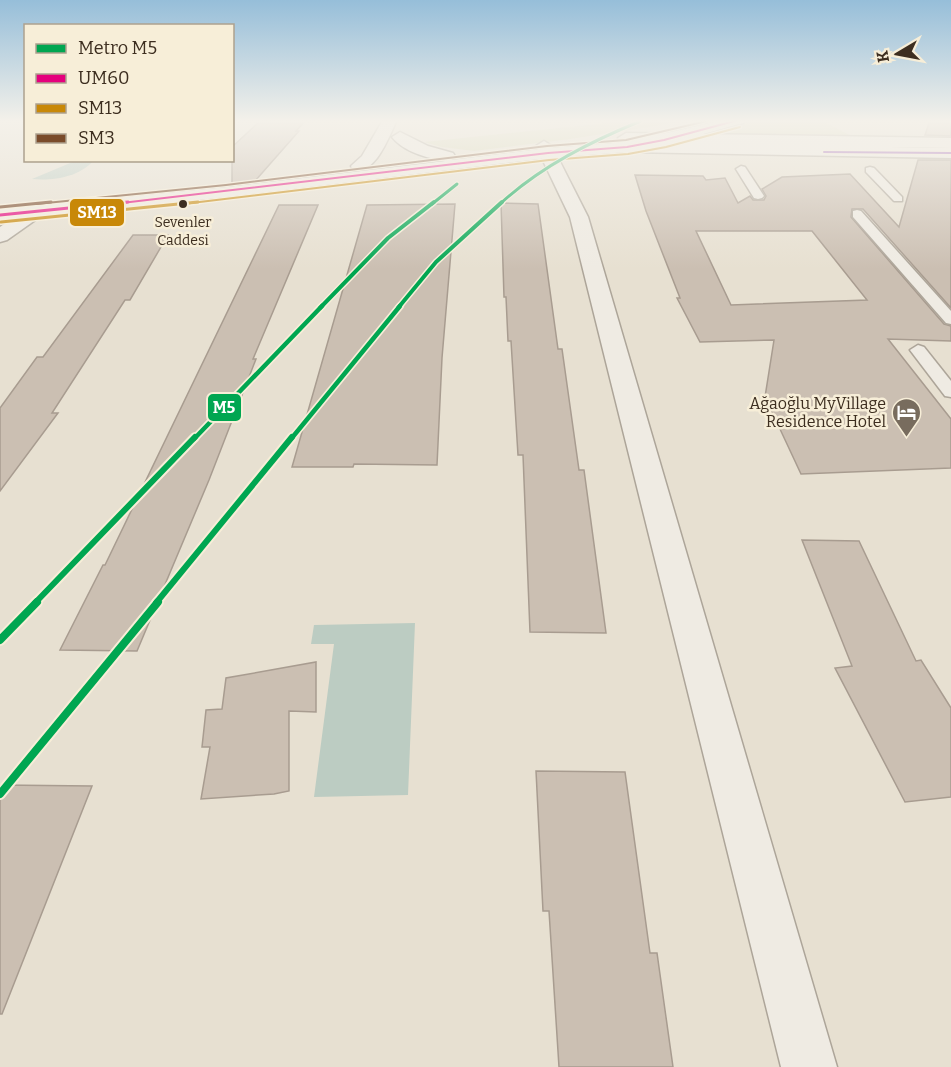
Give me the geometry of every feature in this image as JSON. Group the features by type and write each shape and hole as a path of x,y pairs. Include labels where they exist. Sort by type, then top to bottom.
{"street":[{"path":"0,204 323,170"},
{"path":"0,215 366,170"},
{"path":"556,170 579,217 809,1067"},
{"path":"0,236 34,212"}],"lane":[{"path":"741,170 758,196"},
{"path":"870,170 898,199"},
{"path":"857,214 951,320"},
{"path":"918,350 951,392"}],"shaded area":[{"path":"54,170 82,170 65,177 32,179"},
{"path":"415,623 408,795 314,797 334,644 311,644 314,625"}],"building":[{"path":"232,170 265,170 255,181 232,184"},
{"path":"915,170 951,170 951,308 863,209 852,209 851,217 944,324 951,326 951,341 888,339 951,419 951,468 801,474 765,397 774,340 700,342 677,298 680,298 646,211 635,175 703,176 706,180 725,178 738,203 750,196 753,200 764,200 766,196 762,189 782,177 850,174 899,227","holes":["696,231 812,231 867,300 731,305"]},
{"path":"501,203 538,204 558,349 562,349 579,470 584,470 606,633 530,632 523,455 518,455 511,341 508,341 506,297 504,297"},
{"path":"455,204 442,358 437,465 354,464 353,467 292,467 367,205"},
{"path":"279,205 318,205 253,359 256,359 209,480 137,651 60,650 105,565"},
{"path":"133,235 168,235 130,300 125,300 52,413 58,413 0,491 0,408 37,357 43,357"},
{"path":"802,540 859,541 916,661 921,660 951,708 951,797 905,802 835,668 852,666"},
{"path":"316,662 316,712 289,711 289,791 201,799 210,747 202,747 206,710 222,709 226,678"},
{"path":"536,771 625,772 650,953 657,953 673,1067 559,1067 549,911 543,911"},
{"path":"0,785 92,786 2,1014 0,1014"}],"metro line":[{"name":"M5","path":"0,794 436,262 516,189 546,170"},
{"name":"M5","path":"0,640 388,238 457,184"}],"transit line":[{"name":"SM3","path":"0,207 226,185 351,170"},
{"name":"UM60","path":"0,215 227,192 410,170"},
{"name":"SM13","path":"1,222 228,199 468,170"}],"place":[{"name":"Sevenler Caddesi","path":"183,204"},
{"name":"Ağaoğlu MyVillage Residence Hotel","path":"907,438"}]}
